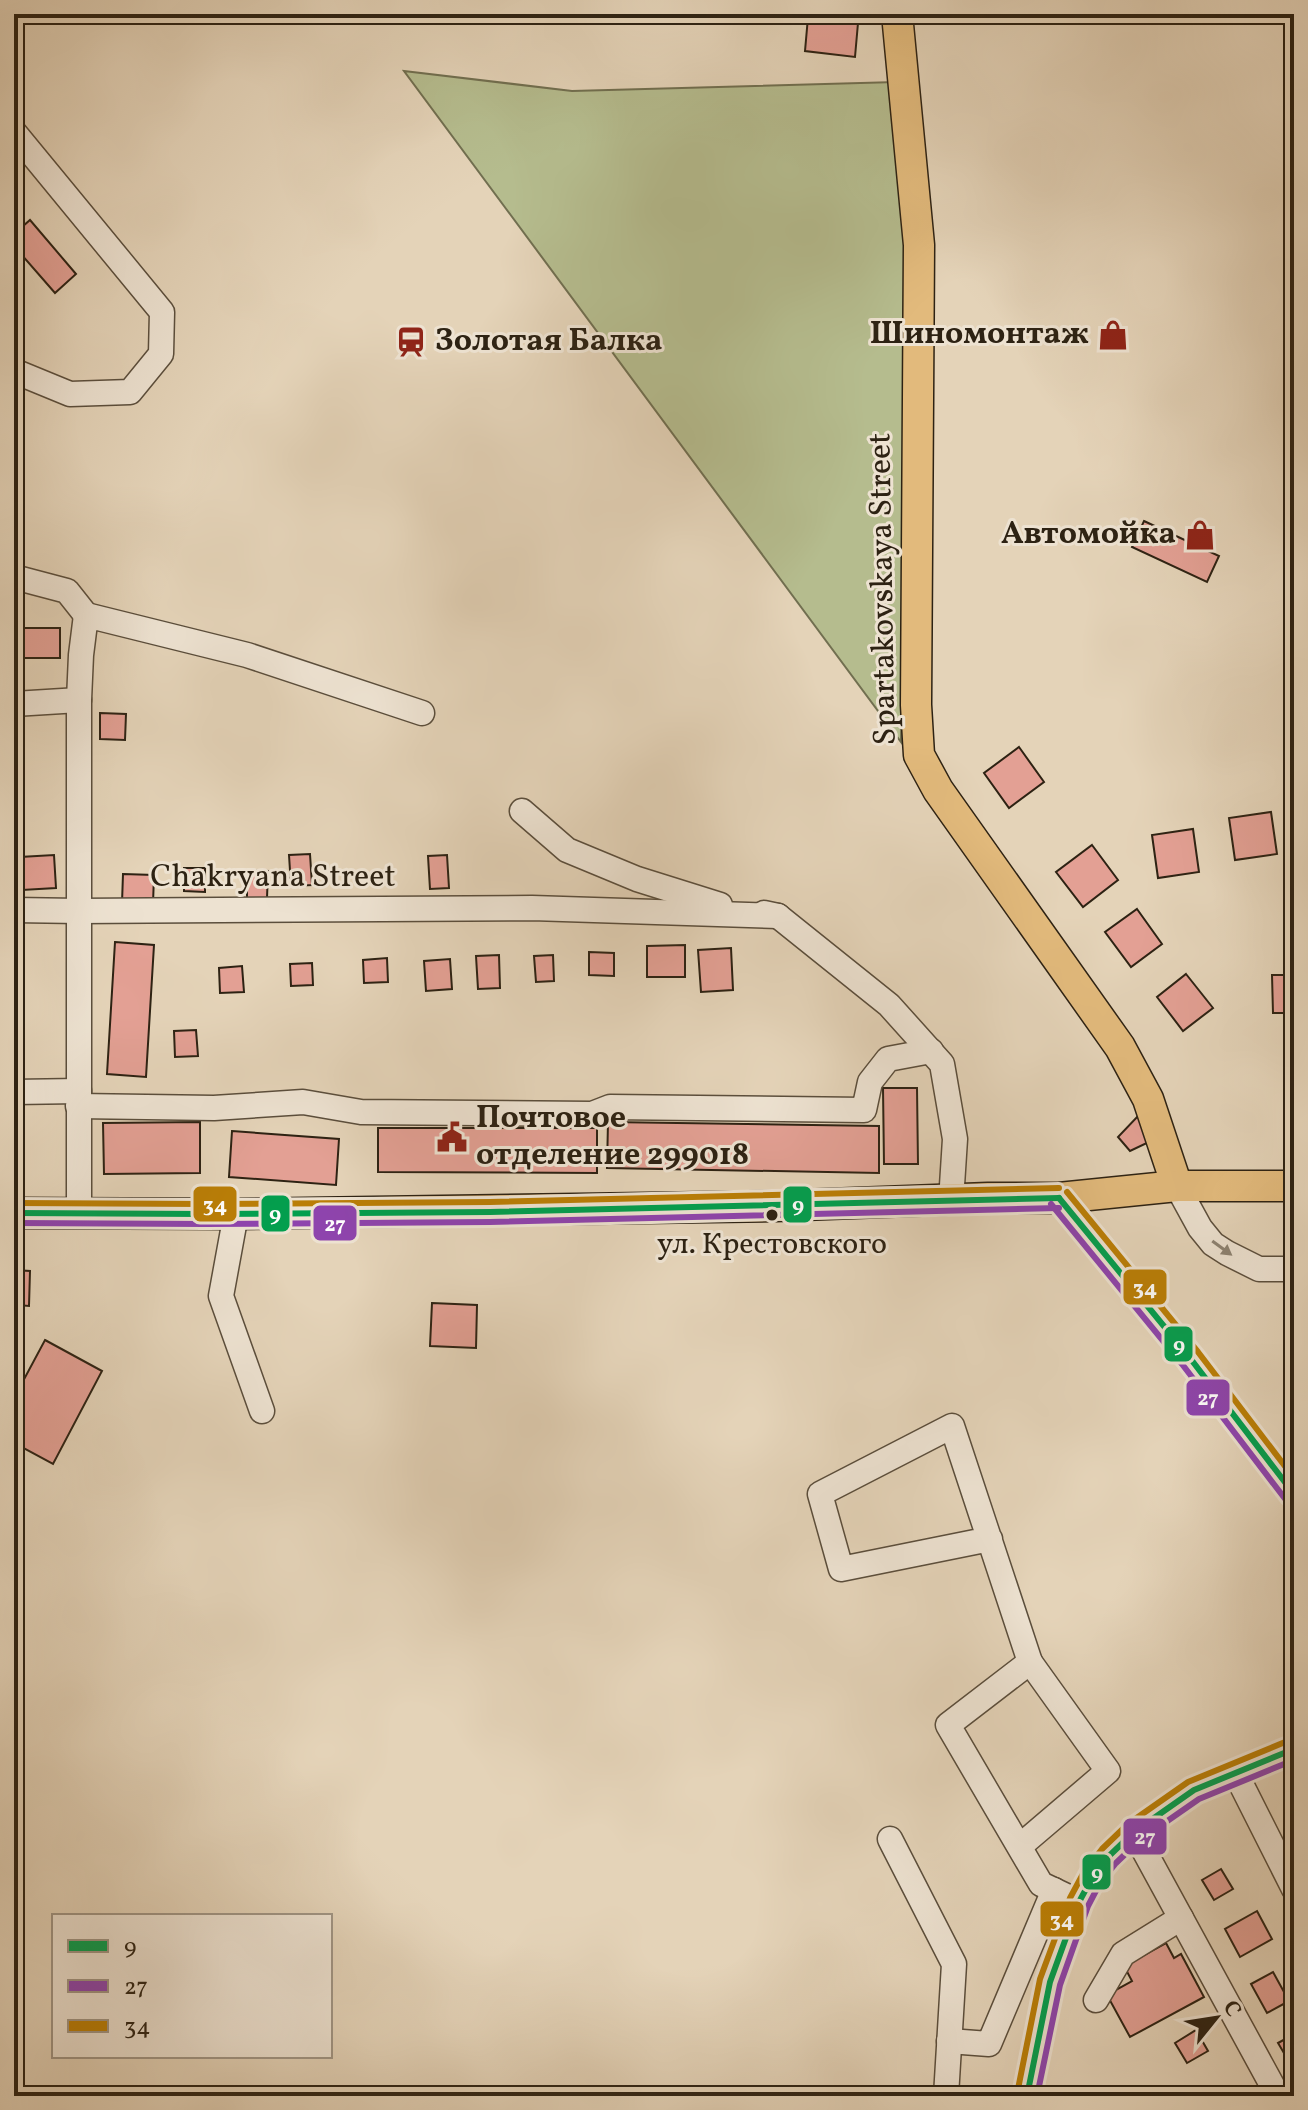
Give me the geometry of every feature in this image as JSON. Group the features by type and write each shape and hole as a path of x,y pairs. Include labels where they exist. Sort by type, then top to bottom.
{"main road":[{"name":"Spartakovskaya Street","path":"897,14 919,245 916,705 919,755 938,790 1120,1047 1148,1099 1177,1186"},
{"path":"14,1213 236,1214 776,1206 1059,1198 1177,1186 1294,1186"}],"street":[{"path":"14,132 162,312 161,354 130,392 70,394 14,371"},
{"path":"14,577 67,591 85,623 79,700 79,1214"},
{"path":"85,623 247,655 422,713"},
{"path":"14,704 79,700"},
{"path":"522,811 567,850 637,879 717,904 778,916 889,1005 942,1064 955,1139 951,1201"},
{"name":"Chakryana Street","path":"14,910 532,908 778,916"},
{"path":"14,1092 214,1108 303,1102 361,1112 592,1114 610,1107 864,1110 870,1082 888,1059 931,1051"},
{"path":"1177,1186 1200,1228 1220,1249 1259,1269 1294,1269"},
{"path":"1059,1198 1190,1358 1294,1494"},
{"path":"236,1214 221,1296 262,1411"},
{"path":"990,1539 841,1569 820,1494 952,1426 990,1539 1030,1662 1108,1771 1020,1846"},
{"path":"1030,1662 948,1725 1041,1884 1079,1902"},
{"path":"1027,2096 1050,1982 1079,1902 1092,1878 1134,1832 1194,1790 1294,1749"},
{"path":"1235,1772 1294,1889"},
{"path":"1134,1832 1278,2096"},
{"path":"890,1839 954,1964 946,2096"},
{"path":"949,2041 989,2044 1054,1890"},
{"path":"1096,2000 1123,1954 1181,1918"}],"green space":[{"path":"404,71 572,91 896,82 908,287 901,742"}],"building":[{"path":"808,17 858,23 855,57 805,51"},
{"path":"30,220 76,274 55,293 14,246 14,234"},
{"path":"1144,521 1219,556 1207,582 1132,547"},
{"path":"21,628 60,628 60,658 21,658"},
{"path":"100,713 126,714 125,740 100,739"},
{"path":"1019,747 1044,782 1009,808 984,773"},
{"path":"1271,812 1277,854 1235,860 1229,818"},
{"path":"1193,829 1199,872 1158,878 1152,835"},
{"path":"1092,845 1118,880 1083,907 1056,872"},
{"path":"310,854 312,885 291,886 289,855"},
{"path":"54,855 56,888 22,890 20,857"},
{"path":"447,855 449,888 430,889 428,856"},
{"path":"184,868 205,868 205,892 184,891"},
{"path":"247,870 268,871 267,898 247,898"},
{"path":"123,874 154,875 153,904 122,903"},
{"path":"1137,909 1162,944 1131,967 1105,932"},
{"path":"115,942 154,945 146,1077 107,1074"},
{"path":"685,945 685,977 647,977 647,946"},
{"path":"731,948 733,990 701,992 698,950"},
{"path":"589,952 614,953 614,976 589,975"},
{"path":"499,955 500,988 478,989 476,956"},
{"path":"553,955 554,981 536,982 534,956"},
{"path":"387,958 388,982 364,983 363,960"},
{"path":"450,959 452,989 426,991 424,961"},
{"path":"312,963 313,985 291,986 290,964"},
{"path":"242,966 244,992 220,993 219,968"},
{"path":"1186,974 1213,1008 1183,1031 1157,997"},
{"path":"1272,975 1294,975 1294,1013 1273,1013"},
{"path":"196,1030 198,1056 175,1057 174,1031"},
{"path":"883,1088 917,1088 918,1164 884,1164"},
{"path":"1138,1116 1149,1142 1130,1151 1118,1137"},
{"path":"200,1122 200,1173 104,1174 103,1123"},
{"path":"608,1122 879,1126 879,1173 607,1168"},
{"path":"378,1128 597,1128 597,1173 378,1172"},
{"path":"14,1129 23,1129 22,1173 14,1173"},
{"path":"232,1131 339,1139 336,1185 229,1177"},
{"path":"14,1270 30,1271 29,1306 18,1305 17,1327 14,1326"},
{"path":"432,1303 477,1305 476,1348 430,1346"},
{"path":"45,1340 102,1371 53,1464 14,1443 14,1398"},
{"path":"1221,1869 1233,1889 1214,1900 1202,1880"},
{"path":"1257,1911 1272,1939 1240,1957 1225,1929"},
{"path":"1166,1943 1174,1958 1181,1954 1204,1997 1130,2037 1107,1995 1132,1981 1124,1966"},
{"path":"1273,1972 1289,2001 1267,2013 1251,1984"},
{"path":"1294,2028 1294,2070 1278,2043 1289,2037 1287,2033"},
{"path":"1196,2030 1208,2051 1187,2063 1175,2043"}],"transit line":[{"name":"34","path":"14,1203 490,1202 1059,1188"},
{"name":"34","path":"1067,1192 1198,1352 1294,1478"},
{"name":"9","path":"1059,1198 1190,1358 1294,1494"},
{"name":"9","path":"14,1213 490,1212 1059,1198"},
{"name":"27","path":"1051,1204 1182,1364 1286,1500"},
{"name":"27","path":"14,1223 490,1222 1059,1208"},
{"name":"34","path":"1017,2094 1040,1979 1070,1898 1084,1872 1128,1824 1188,1782 1290,1740"},
{"name":"9","path":"1027,2096 1050,1982 1079,1902 1092,1878 1134,1832 1194,1790 1294,1749"},
{"name":"27","path":"1037,2096 1060,1985 1088,1906 1100,1883 1140,1840 1199,1799 1294,1760"}],"place":[{"name":"Шиномонтаж","path":"1113,335"},
{"name":"Золотая Балка","path":"411,342"},
{"name":"Автомойка","path":"1200,535"},
{"name":"Почтовое отделение 299018","path":"452,1137"},
{"name":"ул. Крестовского","path":"772,1215"}]}
